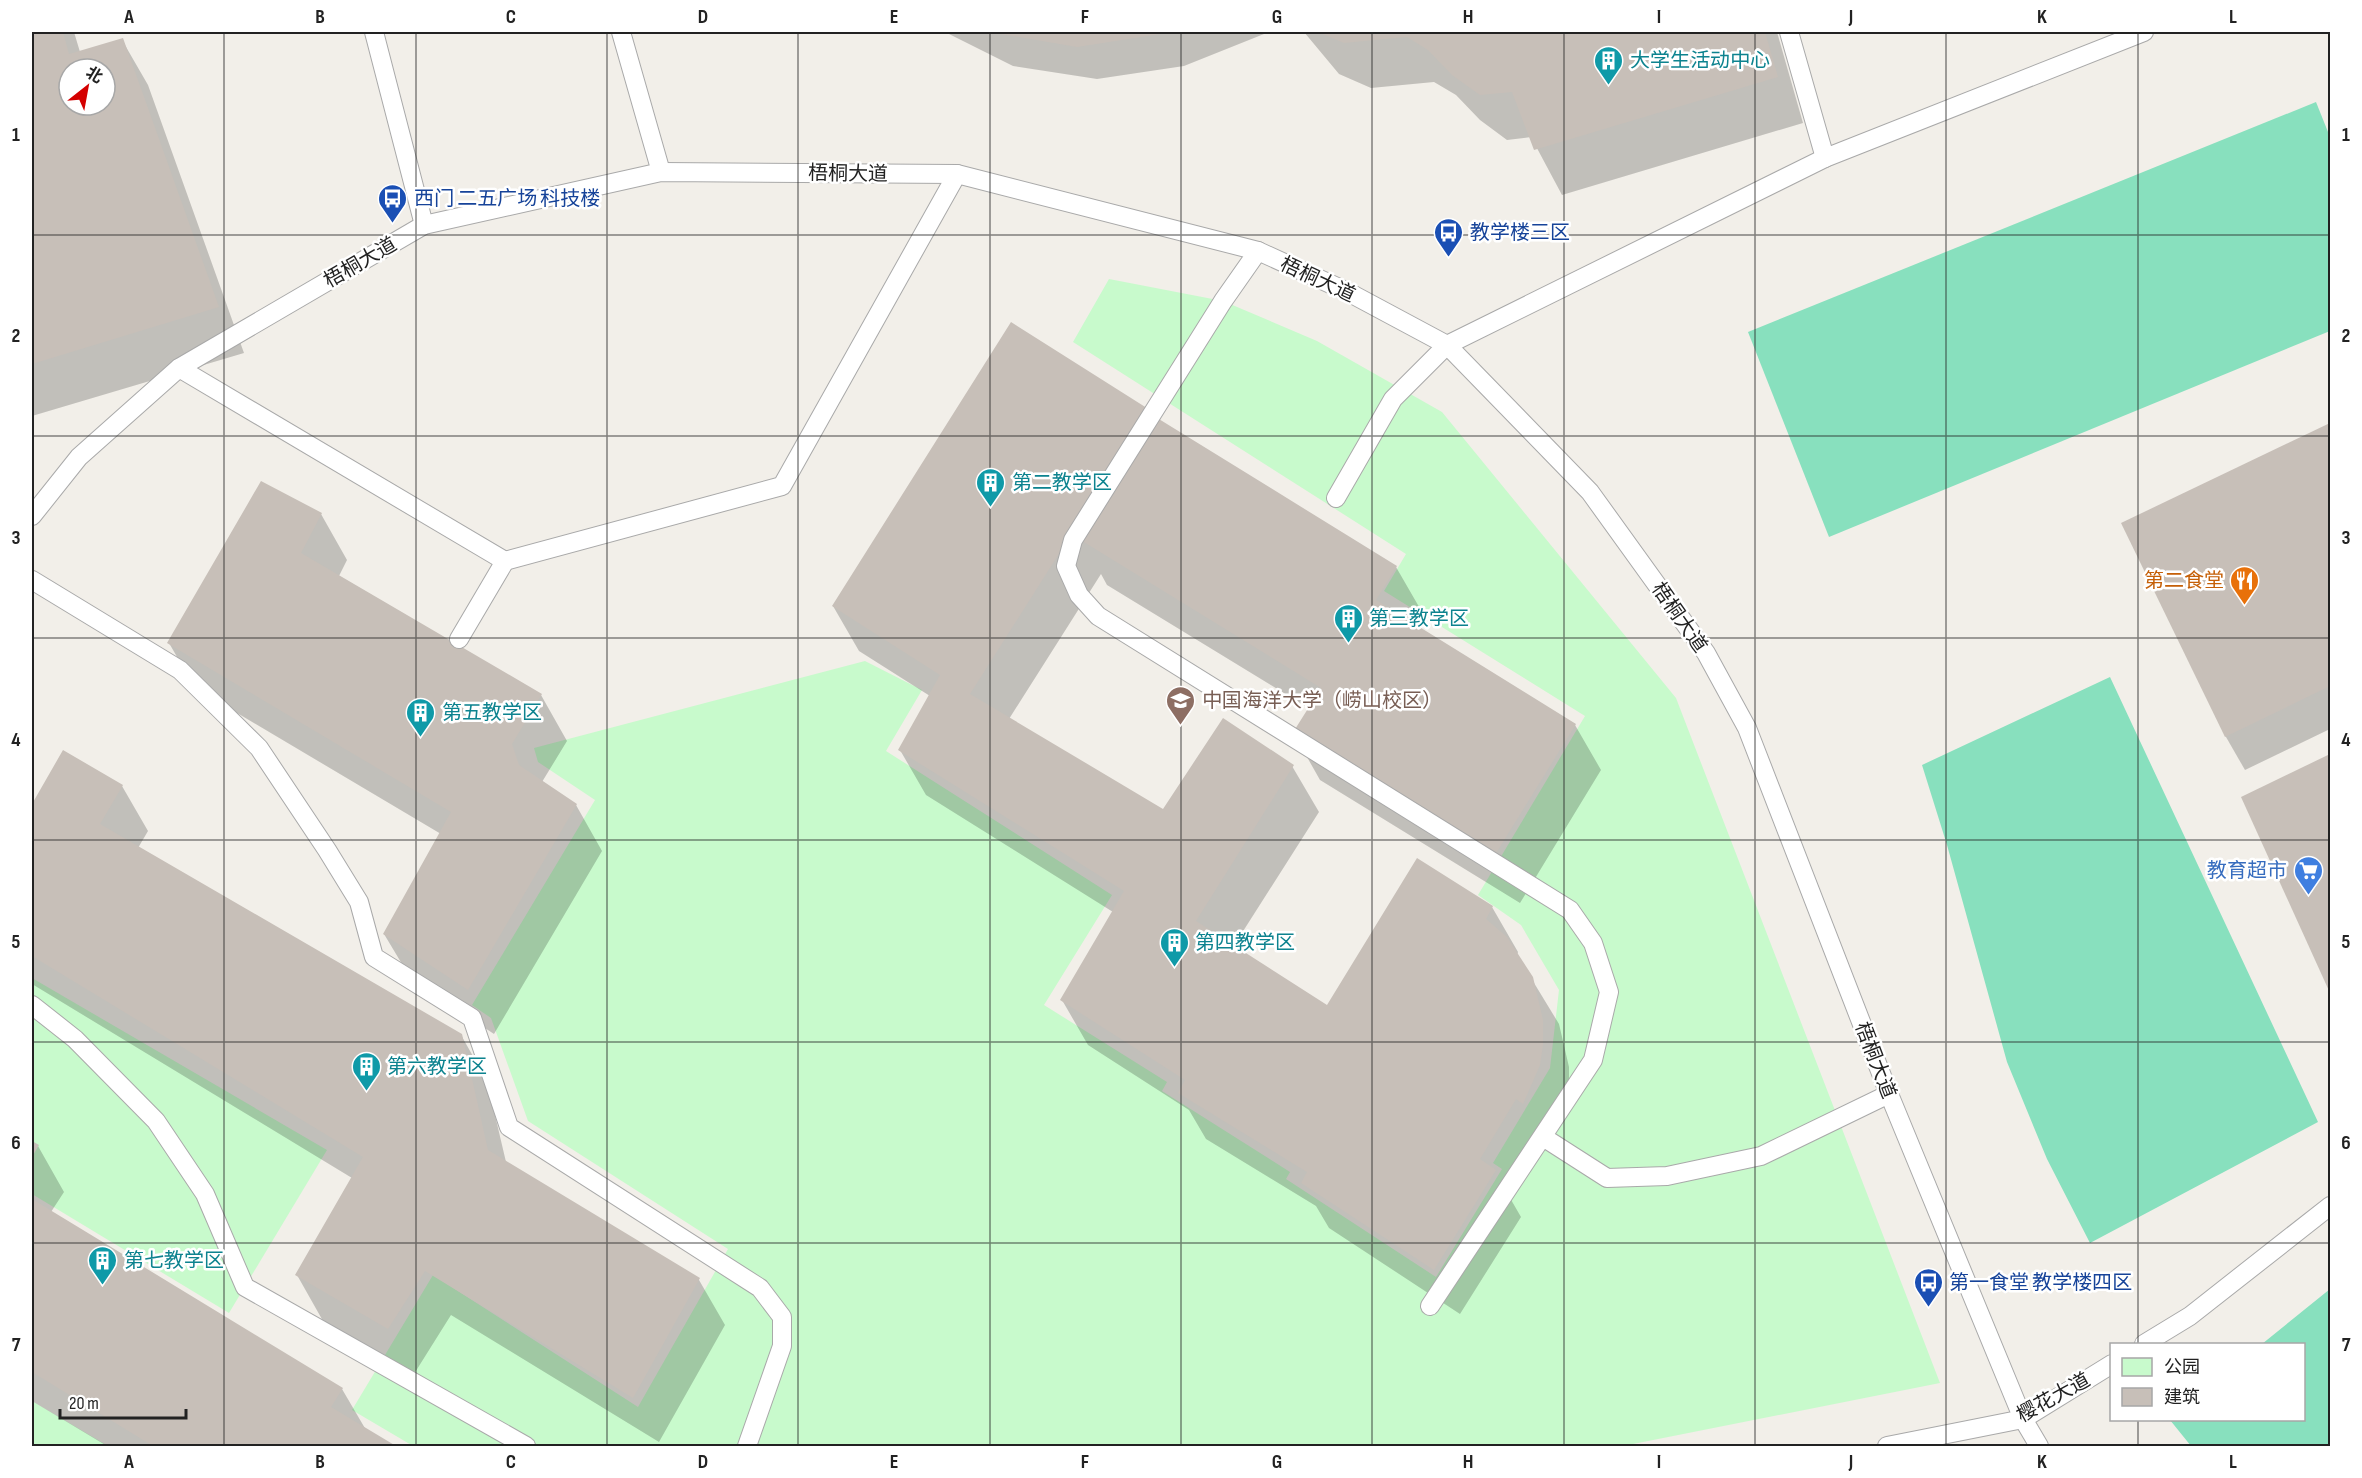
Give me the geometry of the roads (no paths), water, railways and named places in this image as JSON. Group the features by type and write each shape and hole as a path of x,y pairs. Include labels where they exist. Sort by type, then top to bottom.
{"lane":[{"path":"374,32 423,225"},
{"path":"621,32 661,172"},
{"path":"1789,32 1825,158"},
{"path":"1336,498 1393,399 1447,345 1825,158 2144,32"},
{"name":"梧桐大道","path":"32,516 79,457 179,368 423,225 661,172 957,174 1258,251 1348,292 1447,345 1590,492 1706,652 1747,728 1889,1094 2023,1419 2039,1446"},
{"path":"459,639 505,561 782,486 957,174"},
{"path":"1258,251 1223,301 1073,540 1066,566 1079,595 1098,616 1570,910 1593,943 1609,992 1593,1060 1430,1306"},
{"path":"179,368 505,561"},
{"path":"32,580 180,670 259,748 359,902 374,957 472,1018 509,1127 760,1288 782,1317 782,1346 747,1446"},
{"path":"32,1005 75,1039 156,1121 205,1194 245,1287 526,1446"},
{"path":"1543,1137 1607,1178 1667,1176 1761,1156 1889,1094"},
{"path":"2146,1343 2190,1316 2331,1206"},
{"name":"樱花大道","path":"1887,1446 2023,1419 2110,1365"}],"place":[{"name":"大学生活动中心","path":"1609,86"},
{"name":"西门 二五广场 科技楼","path":"393,224"},
{"name":"教学楼三区","path":"1449,258"},
{"name":"第二教学区","path":"991,508"},
{"name":"第二食堂","path":"2245,606"},
{"name":"第三教学区","path":"1348,644"},
{"name":"中国海洋大学（崂山校区）","path":"1181,726"},
{"name":"第五教学区","path":"421,738"},
{"name":"教育超市","path":"2308,896"},
{"name":"第四教学区","path":"1174,968"},
{"name":"第六教学区","path":"366,1092"},
{"name":"第七教学区","path":"103,1286"},
{"name":"第一食堂 教学楼四区","path":"1928,1308"}]}
